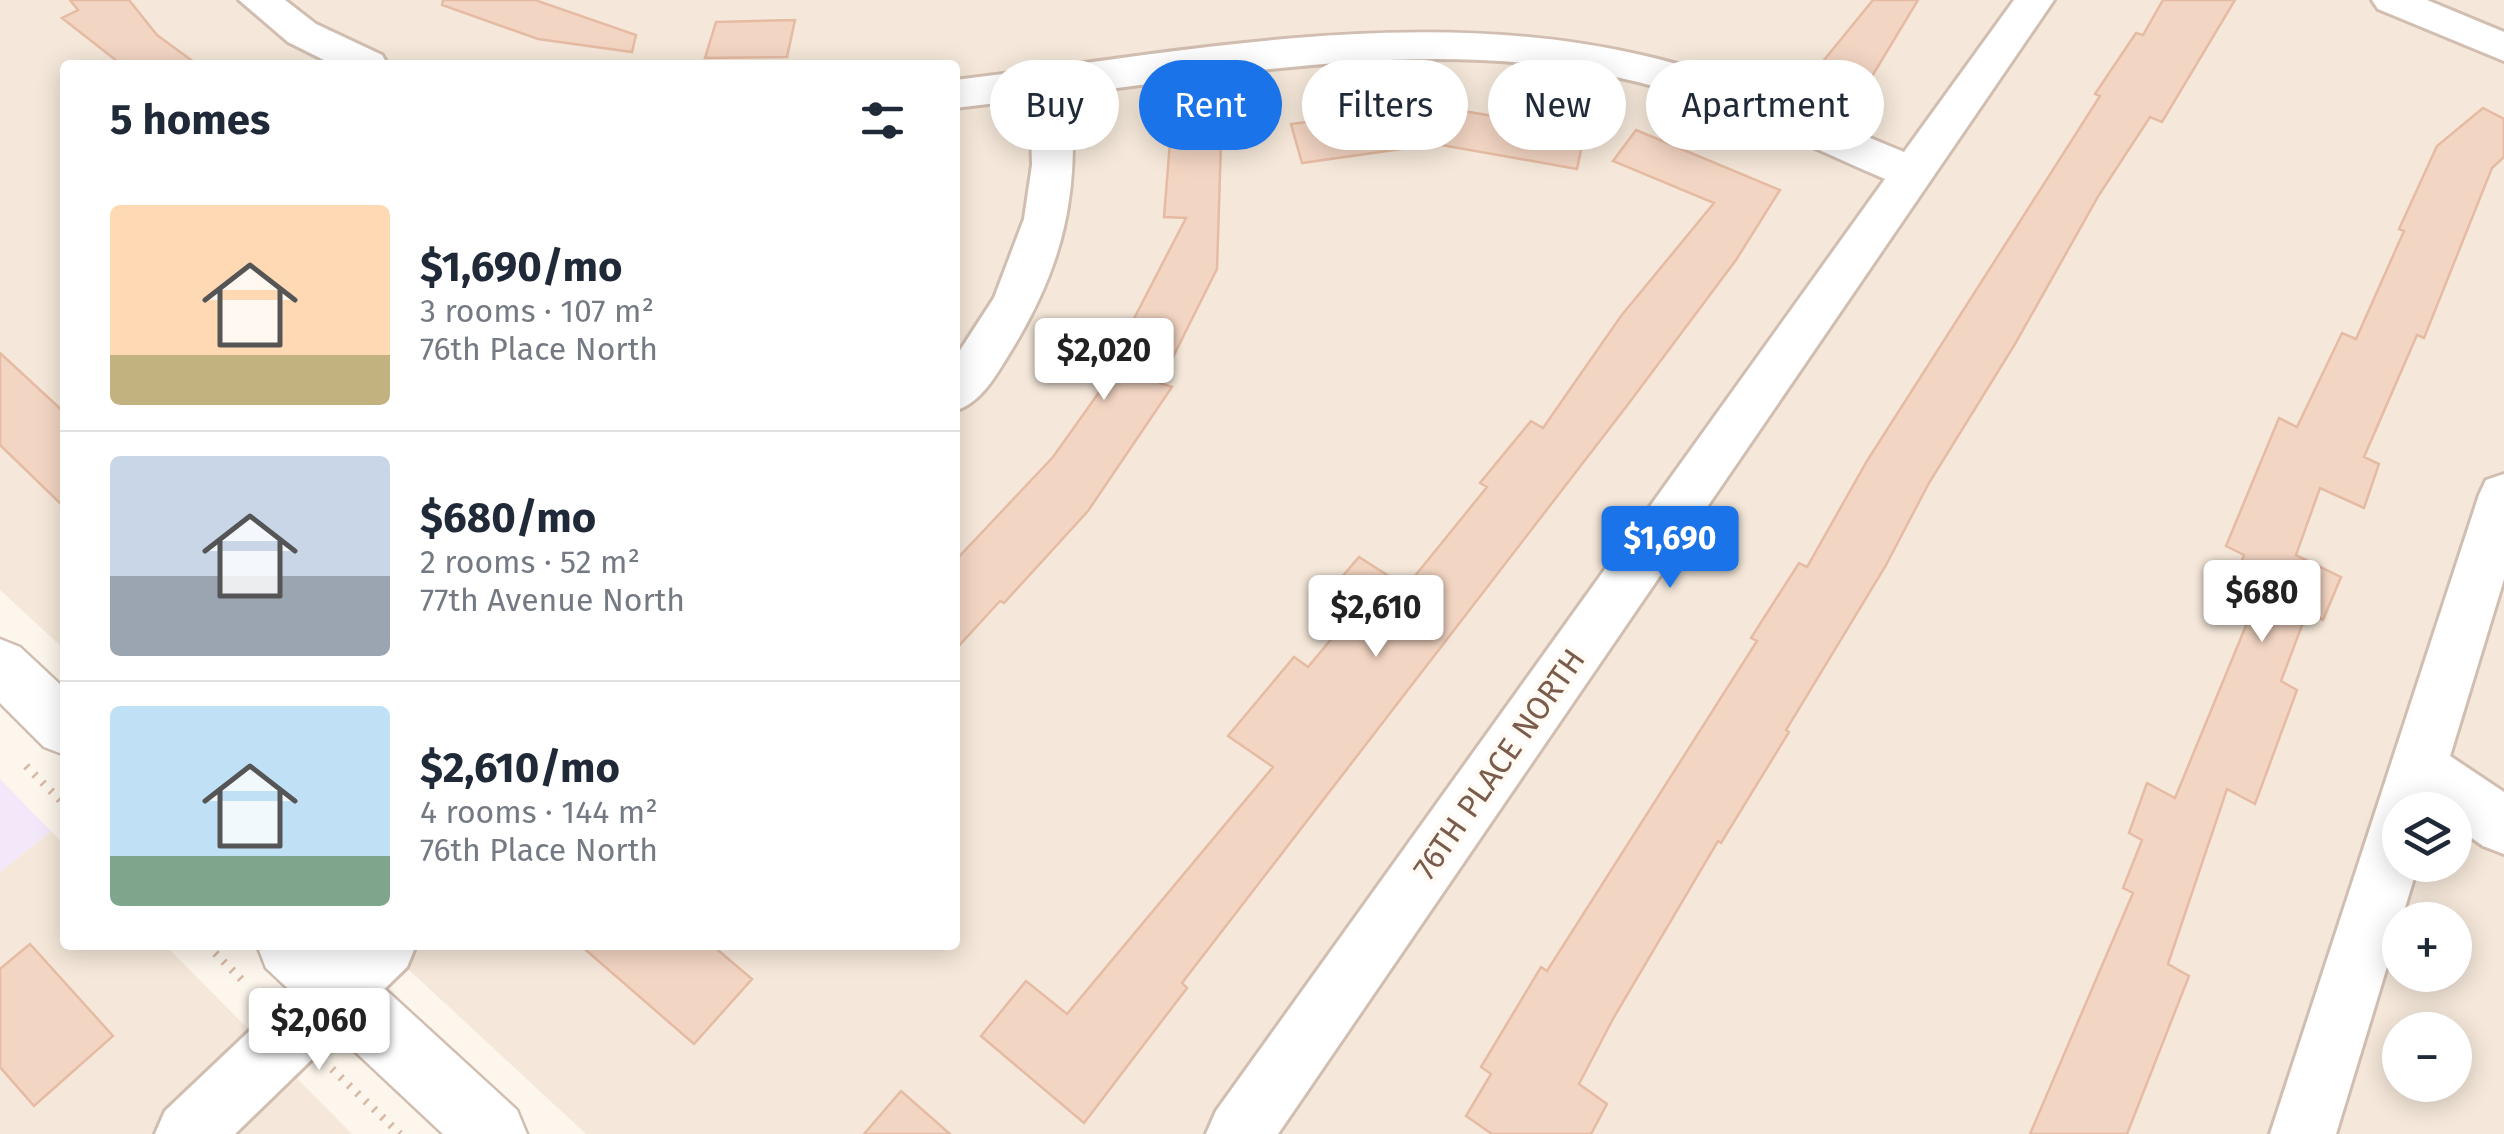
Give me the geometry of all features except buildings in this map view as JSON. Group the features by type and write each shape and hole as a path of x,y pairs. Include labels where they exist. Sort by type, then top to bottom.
{"street":[{"path":"260,0 302,33 358,60"},
{"name":"76TH PLACE NORTH","path":"1239,1134 2034,0"},
{"path":"2392,0 2504,48"},
{"path":"1119,76 1360,46 1453,46 1546,53 1640,68 1721,93 1913,173"},
{"path":"960,93 990,90"},
{"path":"960,386 985,354 1006,316 1044,227 1053,150"},
{"path":"2504,495 2412,788 2504,826"},
{"path":"0,664 60,723"},
{"path":"2303,1134 2383,882"},
{"path":"294,950 493,1134"},
{"path":"188,1134 380,950"}],"path":[{"path":"13,753 60,799"}],"shaded area":[{"path":"0,0 2504,0 2504,1134 586,1134 387,950 960,950 960,60 60,60 60,645 0,590"},
{"path":"0,779 51,831 0,872"},
{"path":"51,831 60,840 60,950 170,950 352,1134 0,1134 0,872"}]}
